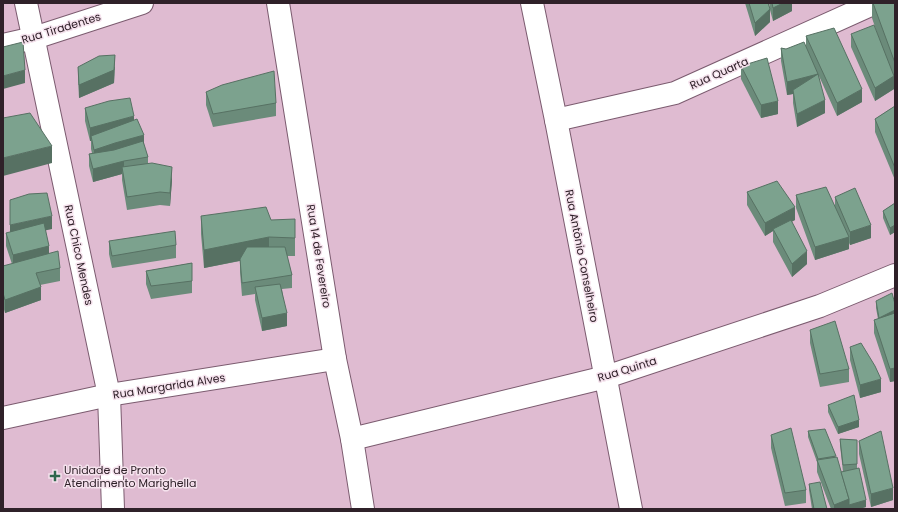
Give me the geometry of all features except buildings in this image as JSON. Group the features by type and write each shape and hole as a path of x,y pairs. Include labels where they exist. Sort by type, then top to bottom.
{"street":[{"name":"Rua Chico Mendes","path":"26,3 109,395 113,509"},
{"name":"Rua Tiradentes","path":"3,45 34,38 142,3"},
{"name":"Rua 14 de Fevereiro","path":"278,3 335,359 352,439 363,509"},
{"name":"Rua Antônio Conselheiro","path":"532,3 631,509"},
{"name":"Rua Quarta","path":"556,120 675,93 874,3"},
{"name":"Rua Quinta","path":"352,439 606,377 820,306 895,275"},
{"name":"Rua Margarida Alves","path":"3,418 109,395 335,359"}],"place":[{"name":"Unidade de Pronto Atendimento Marighella","path":"55,476"}]}
